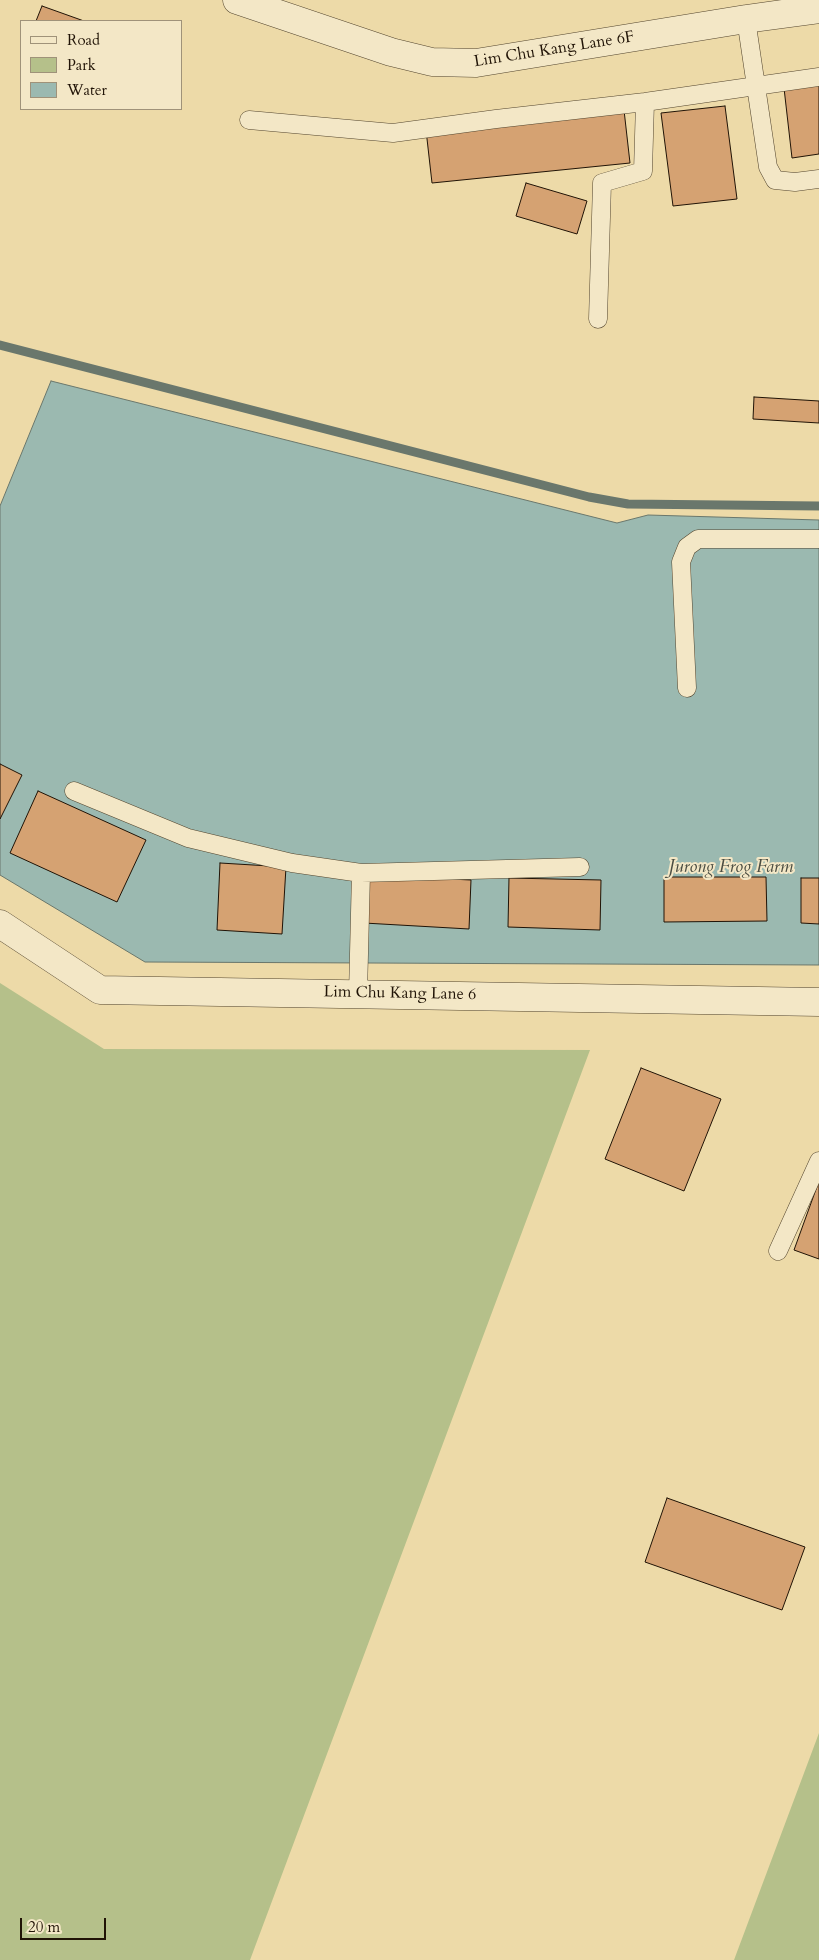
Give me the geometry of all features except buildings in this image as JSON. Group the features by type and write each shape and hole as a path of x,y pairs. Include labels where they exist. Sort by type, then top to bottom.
{"street":[{"name":"Lim Chu Kang Lane 6F","path":"237,0 391,52 432,62 476,63 819,9"},
{"name":"Lim Chu Kang Lane 6","path":"0,924 100,990 819,1002"}],"lane":[{"path":"746,19 768,166 775,180 795,182 819,179"},
{"path":"248,120 393,133 645,102 819,76"},
{"path":"598,319 602,183 644,171 645,102"},
{"path":"687,688 681,562 687,547 698,539 819,539"},
{"path":"74,791 188,838 292,863 361,873 580,867"},
{"path":"358,994 361,873"},
{"path":"778,1251 819,1161"}],"green space":[{"path":"0,983 104,1049 590,1050 250,1960 0,1960"},
{"path":"819,1733 819,1960 734,1960"}],"water":[{"name":"Jurong Frog Farm","path":"51,381 617,523 648,515 819,520 819,965 145,962 0,875 0,506"}],"waterway":[{"path":"0,345 589,497 628,504 819,506"}]}
